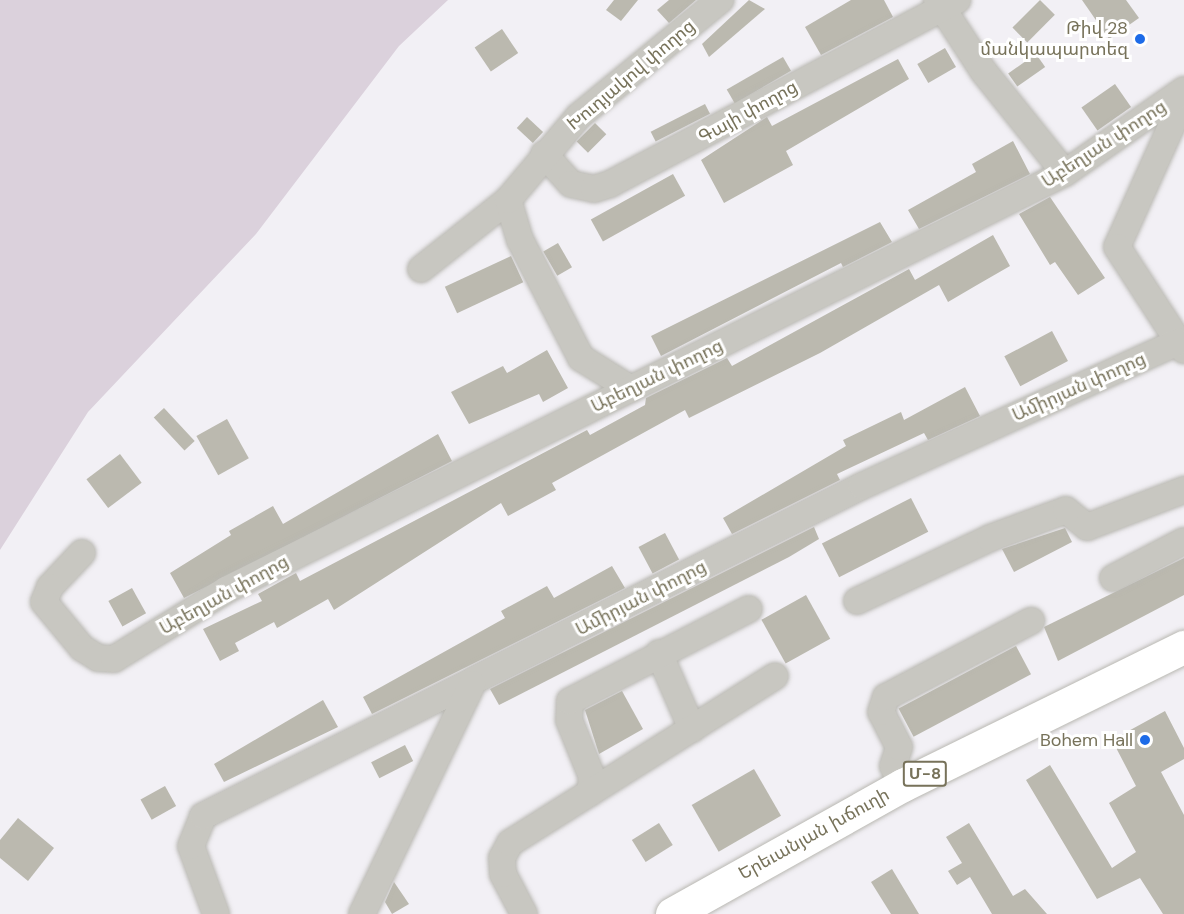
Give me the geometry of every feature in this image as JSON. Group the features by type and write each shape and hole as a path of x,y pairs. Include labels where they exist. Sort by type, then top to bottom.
{"highway":[{"name":"Երեւանյան խճուղի","path":"672,914 903,785 1184,647"}],"street":[{"name":"Խուդյակով փողոց","path":"420,269 508,200 544,154 579,116 720,0"},
{"name":"Գայի փողոց","path":"544,154 571,184 594,189 610,184 946,3"},
{"path":"946,3 984,72 1065,173"},
{"name":"Աբեղյան փողոց","path":"82,553 50,587 44,602 82,648 98,658 114,658 226,590 1065,173 1184,90"},
{"path":"1181,346 1117,247 1184,98"},
{"path":"508,200 520,240 581,358 631,389"},
{"name":"Ամիրյան փողոց","path":"216,914 191,846 202,816 472,684 862,486 1181,346"},
{"path":"857,602 990,538 1066,510 1087,527 1184,490"},
{"path":"1113,578 1184,541"},
{"path":"590,793 592,777 569,720 570,701 659,653 749,609"},
{"path":"903,785 893,766 899,747 881,712 886,696 1031,621"},
{"path":"659,653 692,729"},
{"path":"524,914 503,874 506,850 590,793 775,676"},
{"path":"362,914 472,684"}],"shaded area":[{"path":"0,0 448,0 399,46 256,234 88,412 0,550"}],"building":[{"path":"614,0 638,0 621,21 606,10"},
{"path":"669,0 696,0 669,23 657,10"},
{"path":"749,0 765,9 709,57 702,44"},
{"path":"851,0 884,0 893,17 821,55 805,27"},
{"path":"1040,0 1055,15 1027,42 1012,28"},
{"path":"1082,0 1126,0 1139,18 1109,39"},
{"path":"502,29 518,53 491,71 475,47"},
{"path":"945,48 956,67 928,83 917,64"},
{"path":"1036,54 1045,67 1017,87 1008,74"},
{"path":"783,57 791,71 735,103 727,90"},
{"path":"898,59 909,79 786,151 793,165 724,203 701,160 767,117 772,126"},
{"path":"1115,84 1131,107 1097,130 1081,108"},
{"path":"705,104 710,114 656,141 651,132"},
{"path":"527,117 543,132 533,143 517,128"},
{"path":"595,123 606,134 588,153 577,141"},
{"path":"1013,141 1030,174 919,229 908,210 976,172 972,164"},
{"path":"673,174 685,196 603,241 591,220"},
{"path":"1050,197 1105,278 1078,295 1055,262 1050,265 1019,214"},
{"path":"880,222 892,242 843,267 841,263 661,356 651,336"},
{"path":"993,235 1010,266 948,302 939,285 820,353 689,418 685,410 552,483 556,490 508,516 501,503 334,610 328,599 277,628 274,622 235,643 239,651 220,661 203,629 262,601 258,594 296,573 300,581 587,430 590,435 645,405 646,398 727,358 732,366 909,269 915,280"},
{"path":"558,243 572,267 557,276 543,252"},
{"path":"511,256 523,282 457,313 445,287"},
{"path":"1052,331 1068,361 1020,386 1004,356"},
{"path":"547,350 568,388 543,402 539,394 469,424 451,392 503,366 507,373"},
{"path":"965,387 980,416 928,440 924,433 837,474 840,480 732,534 723,518 846,446 843,440 901,412 904,420"},
{"path":"164,408 195,441 184,450 154,418"},
{"path":"227,419 249,458 218,475 196,436"},
{"path":"438,434 452,461 184,598 170,573 231,535 229,531 273,506 283,524"},
{"path":"120,454 142,483 108,508 86,479"},
{"path":"911,498 928,532 839,577 822,543"},
{"path":"814,527 819,539 789,557 499,705 490,689"},
{"path":"1065,528 1072,542 1014,572 1002,549"},
{"path":"665,533 679,559 653,574 639,547"},
{"path":"1184,558 1184,595 1058,661 1044,627"},
{"path":"612,566 625,588 372,714 363,697 505,618 501,611 547,586 554,598"},
{"path":"132,588 146,613 122,626 108,601"},
{"path":"806,595 830,639 786,663 761,620"},
{"path":"1016,646 1031,674 914,737 899,708"},
{"path":"622,691 643,729 599,754 585,710"},
{"path":"323,700 338,727 224,782 214,764"},
{"path":"1165,711 1184,748 1184,759 1161,772 1184,815 1184,914 1163,914 1140,878 1097,899 1026,780 1050,765 1112,868 1136,852 1109,803 1136,786 1112,740"},
{"path":"405,745 413,761 379,778 371,762"},
{"path":"754,769 781,816 719,852 692,805"},
{"path":"165,786 176,806 152,820 141,800"},
{"path":"18,818 54,848 28,881 0,858 0,840"},
{"path":"659,823 673,845 646,862 632,840"},
{"path":"969,823 1013,896 1025,889 1047,914 992,914 970,877 957,885 948,871 962,863 946,837"},
{"path":"892,869 919,914 891,914 871,882"},
{"path":"394,882 409,904 392,914 385,902"}],"place":[{"name":"Թիվ 28 մանկապարտեզ","path":"1140,39"},
{"name":"Bohem Hall","path":"1145,740"}]}
